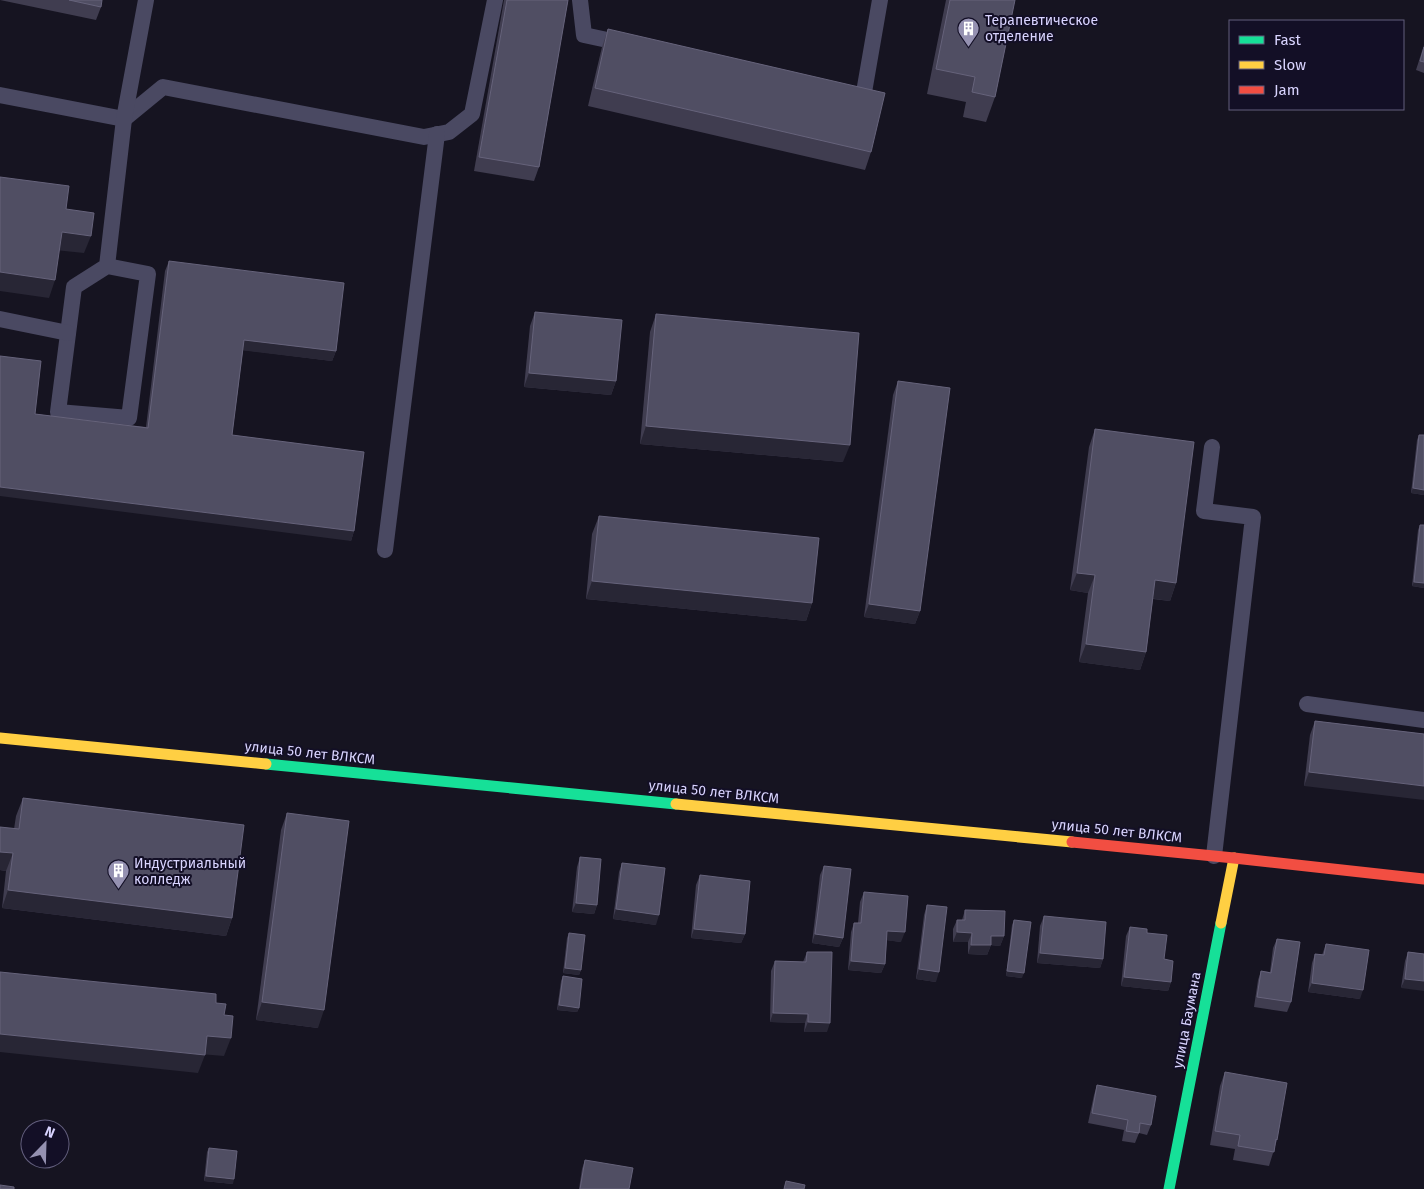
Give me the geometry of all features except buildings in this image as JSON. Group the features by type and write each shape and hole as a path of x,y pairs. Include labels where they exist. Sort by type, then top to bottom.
{"street":[{"name":"улица 50 лет ВЛКСМ","path":"0,738 1214,856 1424,879"},
{"name":"улица Баумана","path":"1169,1189 1234,858"}],"lane":[{"path":"107,266 124,119 146,0"},
{"path":"0,96 124,119 163,87 424,136 449,132 472,114 495,0"},
{"path":"580,0 584,35 641,47"},
{"path":"836,92 863,98 880,0"},
{"path":"385,550 437,134"},
{"path":"107,266 148,274 129,418 58,412 74,287 107,266"},
{"path":"0,319 68,333"},
{"path":"1212,447 1204,511 1254,517 1214,856"},
{"path":"1307,704 1424,720"}],"traffic: fast":[{"path":"266,764 676,804"},
{"path":"1169,1189 1221,923"}],"traffic: slow":[{"path":"0,738 266,764"},
{"path":"676,804 1072,842"},
{"path":"1221,923 1234,858"}],"traffic: jam":[{"path":"1072,842 1424,879"}],"place":[{"name":"Терапевтическое отделение","path":"969,47"},
{"name":"Индустриальный колледж","path":"118,890"}]}
